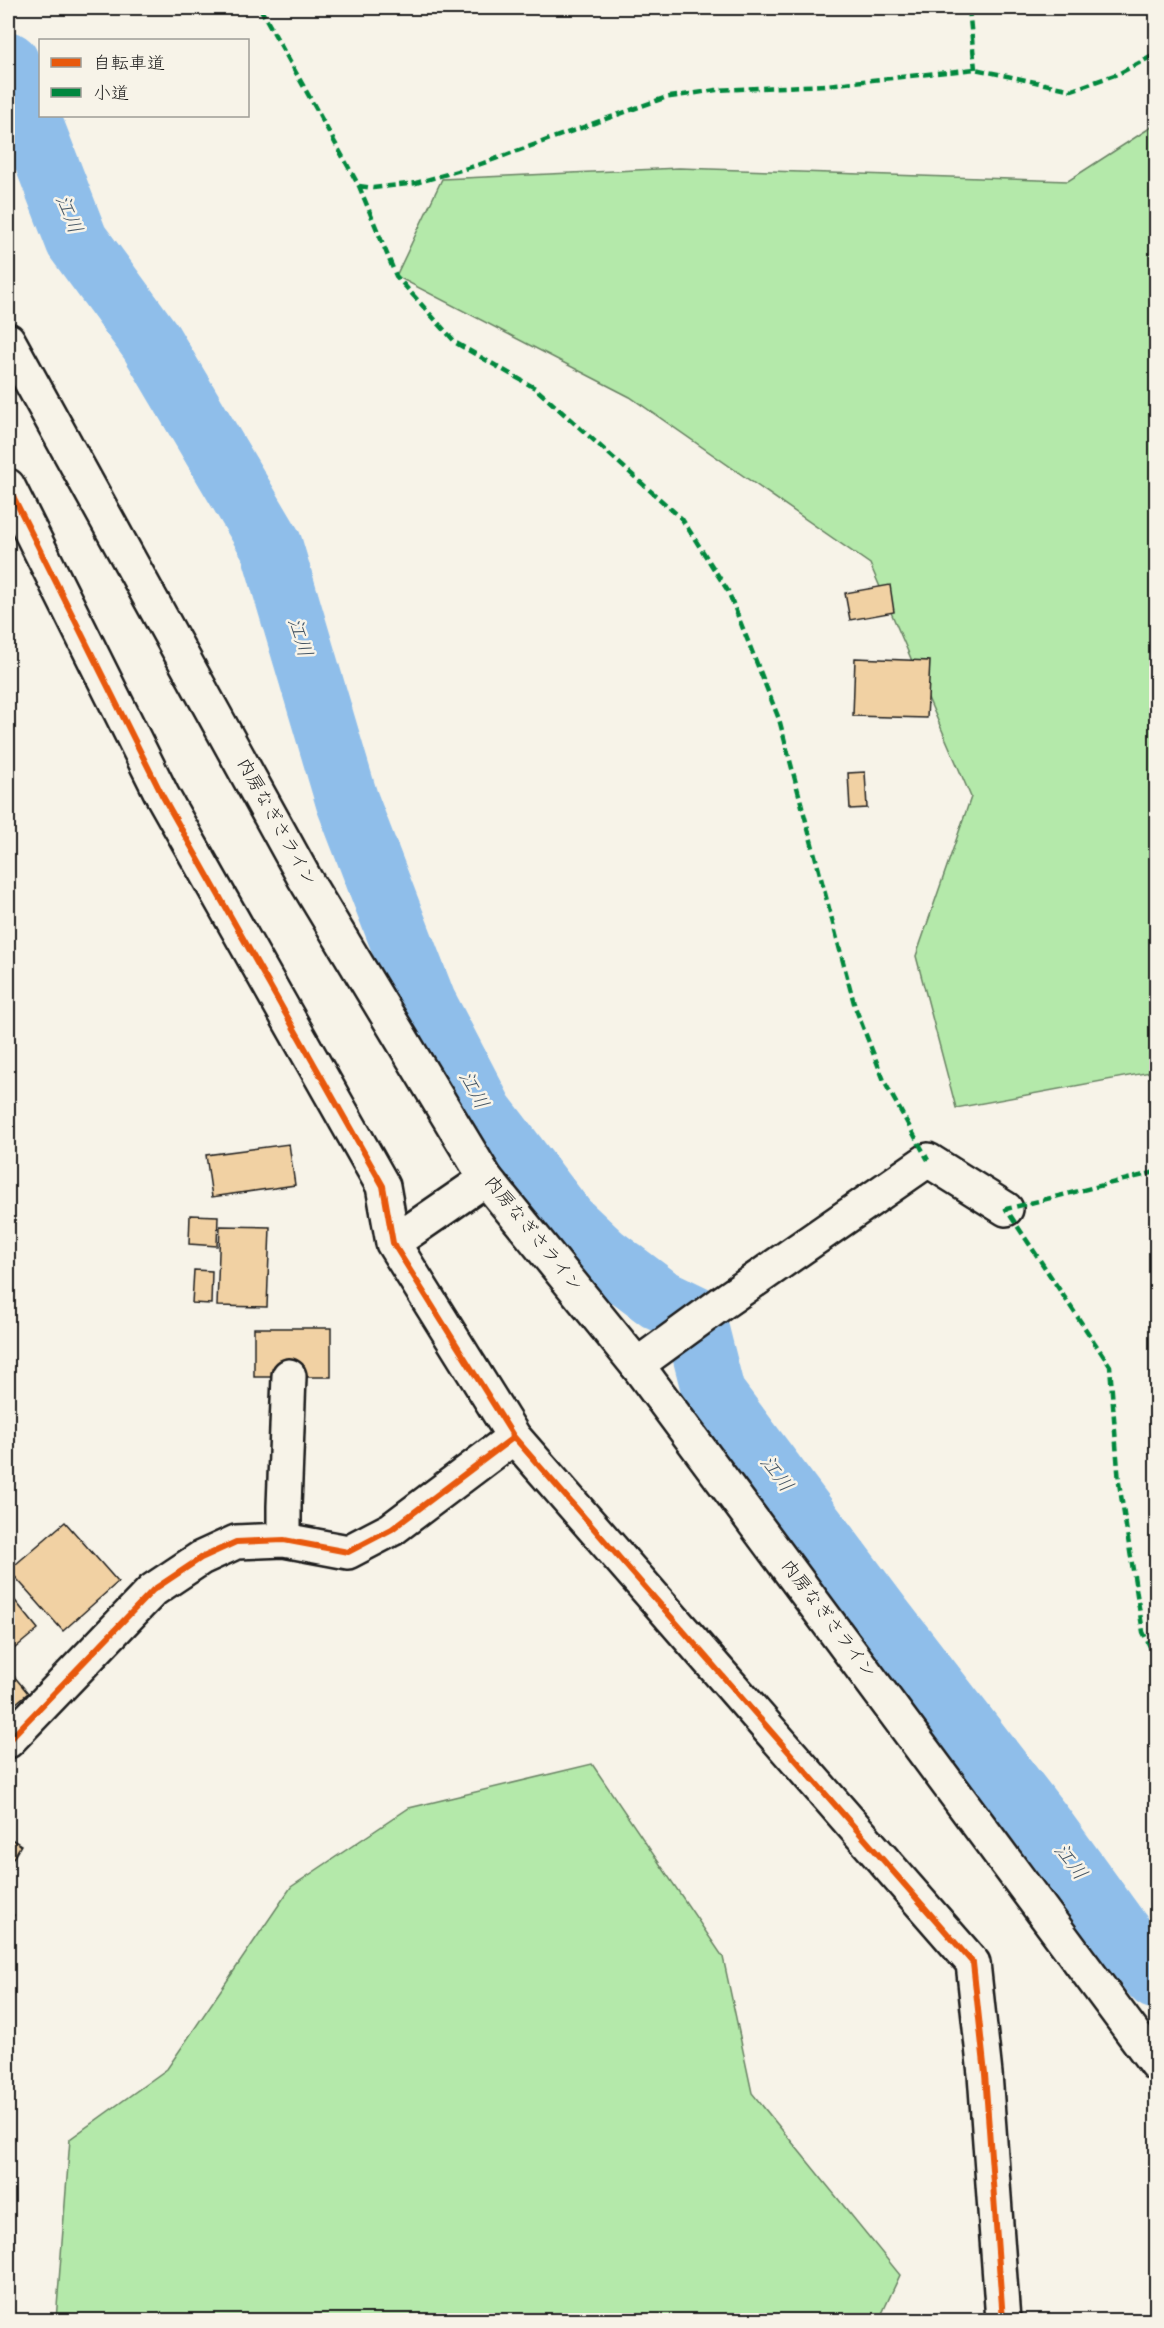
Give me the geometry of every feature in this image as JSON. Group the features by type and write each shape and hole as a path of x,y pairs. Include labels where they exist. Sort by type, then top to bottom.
{"main road":[{"name":"内房なぎさライン","path":"11,356 305,879 486,1179 637,1365 1156,2064"},
{"path":"8,486 162,795 383,1186 393,1243 514,1437 973,1964 985,2074 1003,2320"},
{"path":"637,1365 928,1160 1006,1209"},
{"path":"393,1243 486,1179"},
{"path":"284,1540 289,1376"},
{"path":"8,1741 153,1590 201,1558 236,1542 284,1540 348,1552 392,1529 514,1437"}],"green space":[{"path":"1156,124 1156,1071 956,1108 916,956 971,797 870,564 630,397 396,276 442,179 679,168 1068,181"},
{"path":"592,1764 723,1957 752,2093 900,2275 879,2320 56,2320 70,2139 167,2069 291,1887 409,1808"}],"building":[{"path":"890,585 894,612 850,620 845,593"},
{"path":"855,658 930,661 927,718 853,716"},
{"path":"865,772 867,808 850,809 848,773"},
{"path":"289,1144 295,1185 212,1197 206,1155"},
{"path":"190,1215 218,1216 217,1246 189,1244"},
{"path":"220,1226 270,1227 267,1307 217,1306"},
{"path":"194,1270 212,1271 211,1304 192,1303"},
{"path":"254,1328 331,1328 331,1377 254,1377"},
{"path":"65,1522 118,1582 63,1631 9,1570"},
{"path":"8,1592 38,1629 8,1654"},
{"path":"8,1669 28,1693 8,1710"},
{"path":"8,1837 21,1845 8,1867"},
{"path":"8,1912 14,1915 8,1928"}],"waterway":[{"name":"江川","path":"8,63 77,241 151,342 271,545 347,801 425,1003 483,1114 565,1221 603,1257 659,1299 694,1316 714,1395 881,1618 1042,1826 1134,1953 1156,1978"}],"marked path":[{"path":"260,8 359,186 396,276 456,343 535,388 682,519 728,591 779,719 855,1007 885,1083 928,1160"},
{"path":"969,8 975,69"},
{"path":"359,186 373,188 416,183 478,165 664,98 716,90 826,85 975,69 1072,90 1120,73 1156,54"},
{"path":"1156,1172 1006,1209 1110,1366 1119,1483 1143,1632 1156,1659"}],"cycle path":[{"path":"8,486 162,795 383,1186 393,1243 514,1437 973,1963 985,2074 1003,2320"},
{"path":"8,1741 153,1590 201,1558 236,1542 284,1540 348,1552 392,1529 514,1437"}]}
